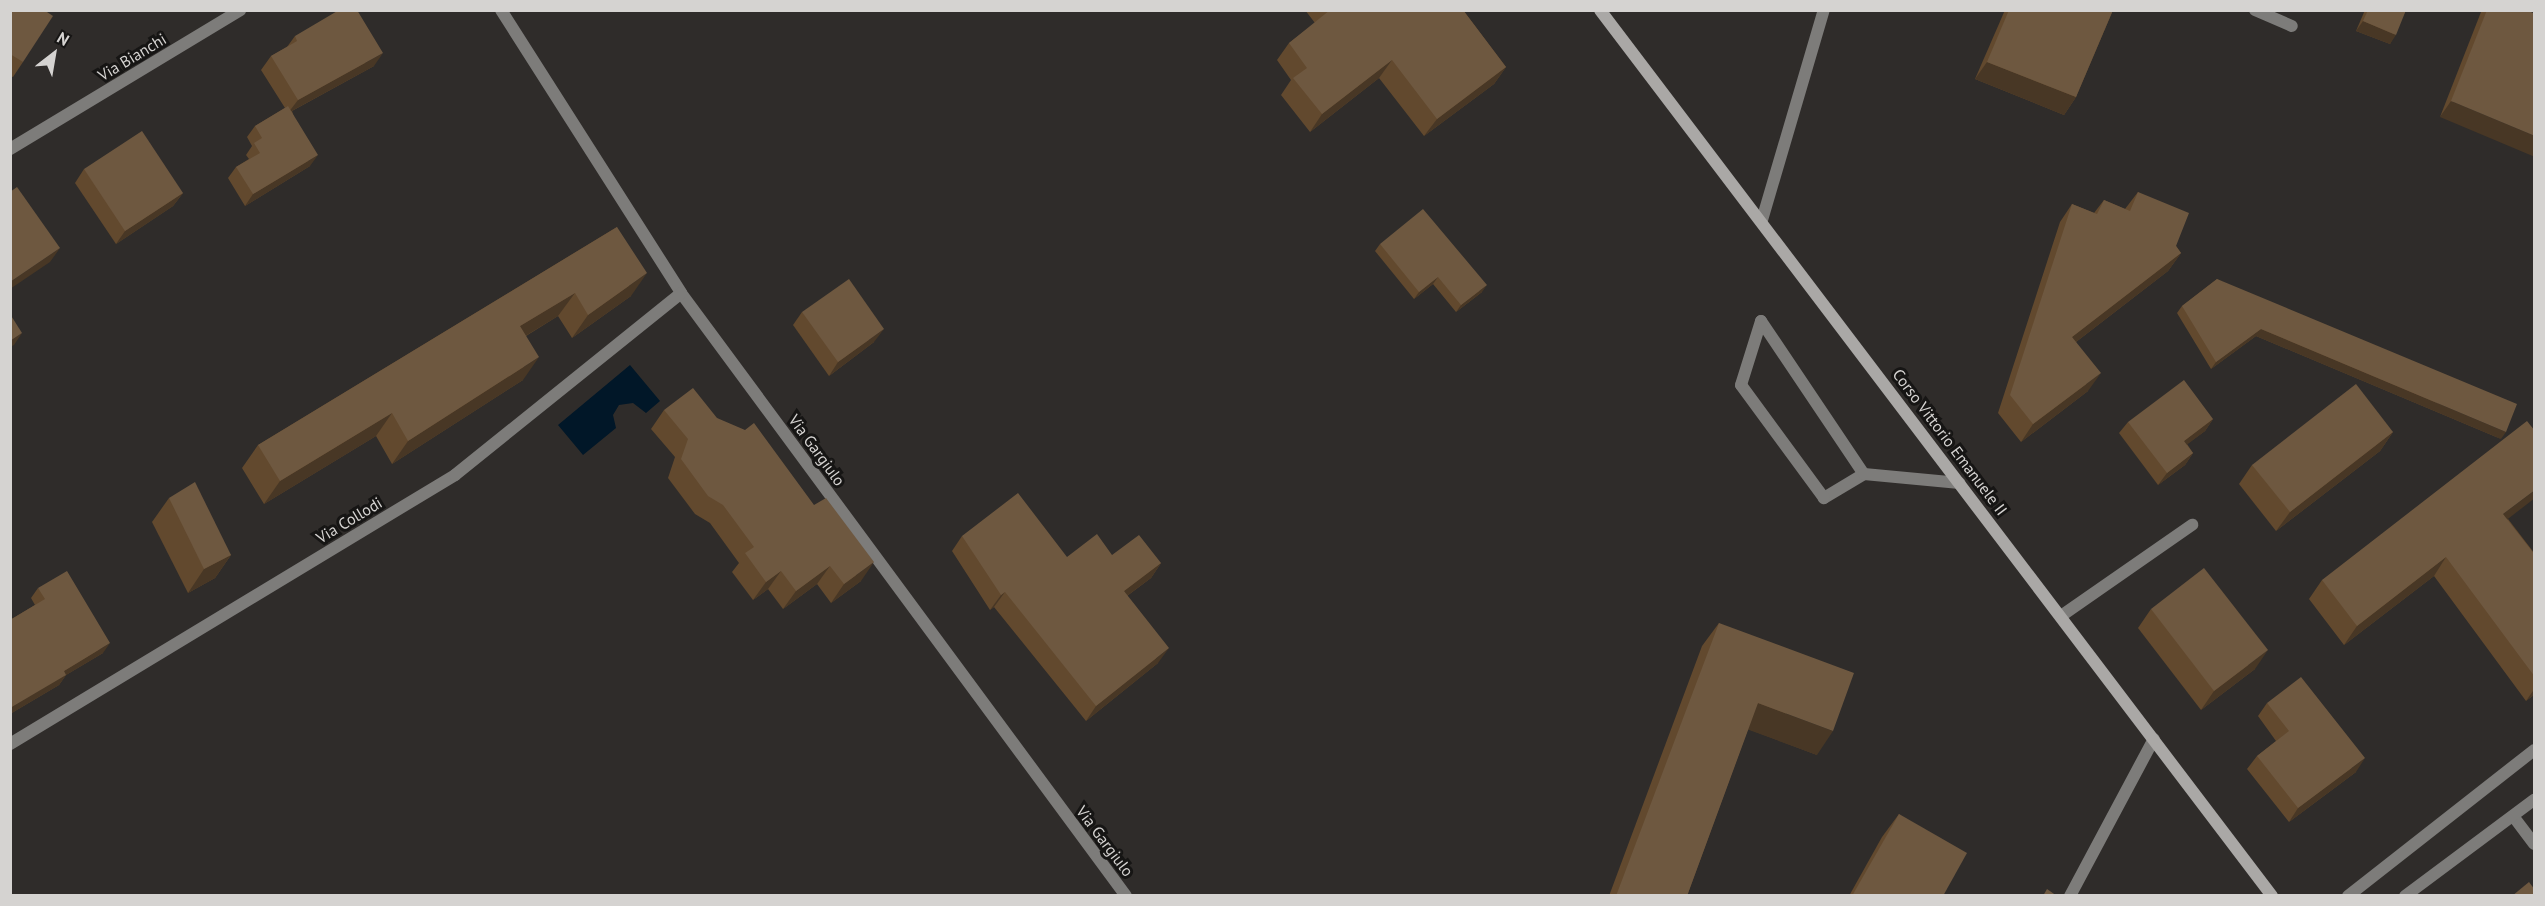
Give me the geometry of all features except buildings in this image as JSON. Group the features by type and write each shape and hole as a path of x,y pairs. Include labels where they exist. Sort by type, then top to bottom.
{"street":[{"name":"Via Bianchi","path":"10,149 240,10"},
{"name":"Via Gargiulo","path":"501,10 681,293 1126,896"},
{"name":"Corso Vittorio Emanuele II","path":"1600,10 1762,220 2272,896"},
{"path":"1762,220 1824,10"},
{"path":"2255,10 2292,26"},
{"name":"Via Collodi","path":"10,744 455,476 681,293"},
{"path":"1864,474 1761,321 1741,385 1824,498 1864,474 1960,483"},
{"path":"2061,616 2192,525"},
{"path":"2070,896 2154,739"},
{"path":"2349,896 2535,750"},
{"path":"2406,896 2535,800"},
{"path":"2512,816 2535,844"}],"water":[{"path":"630,365 660,401 646,413 633,403 619,405 613,415 616,428 583,455 558,425"}]}
